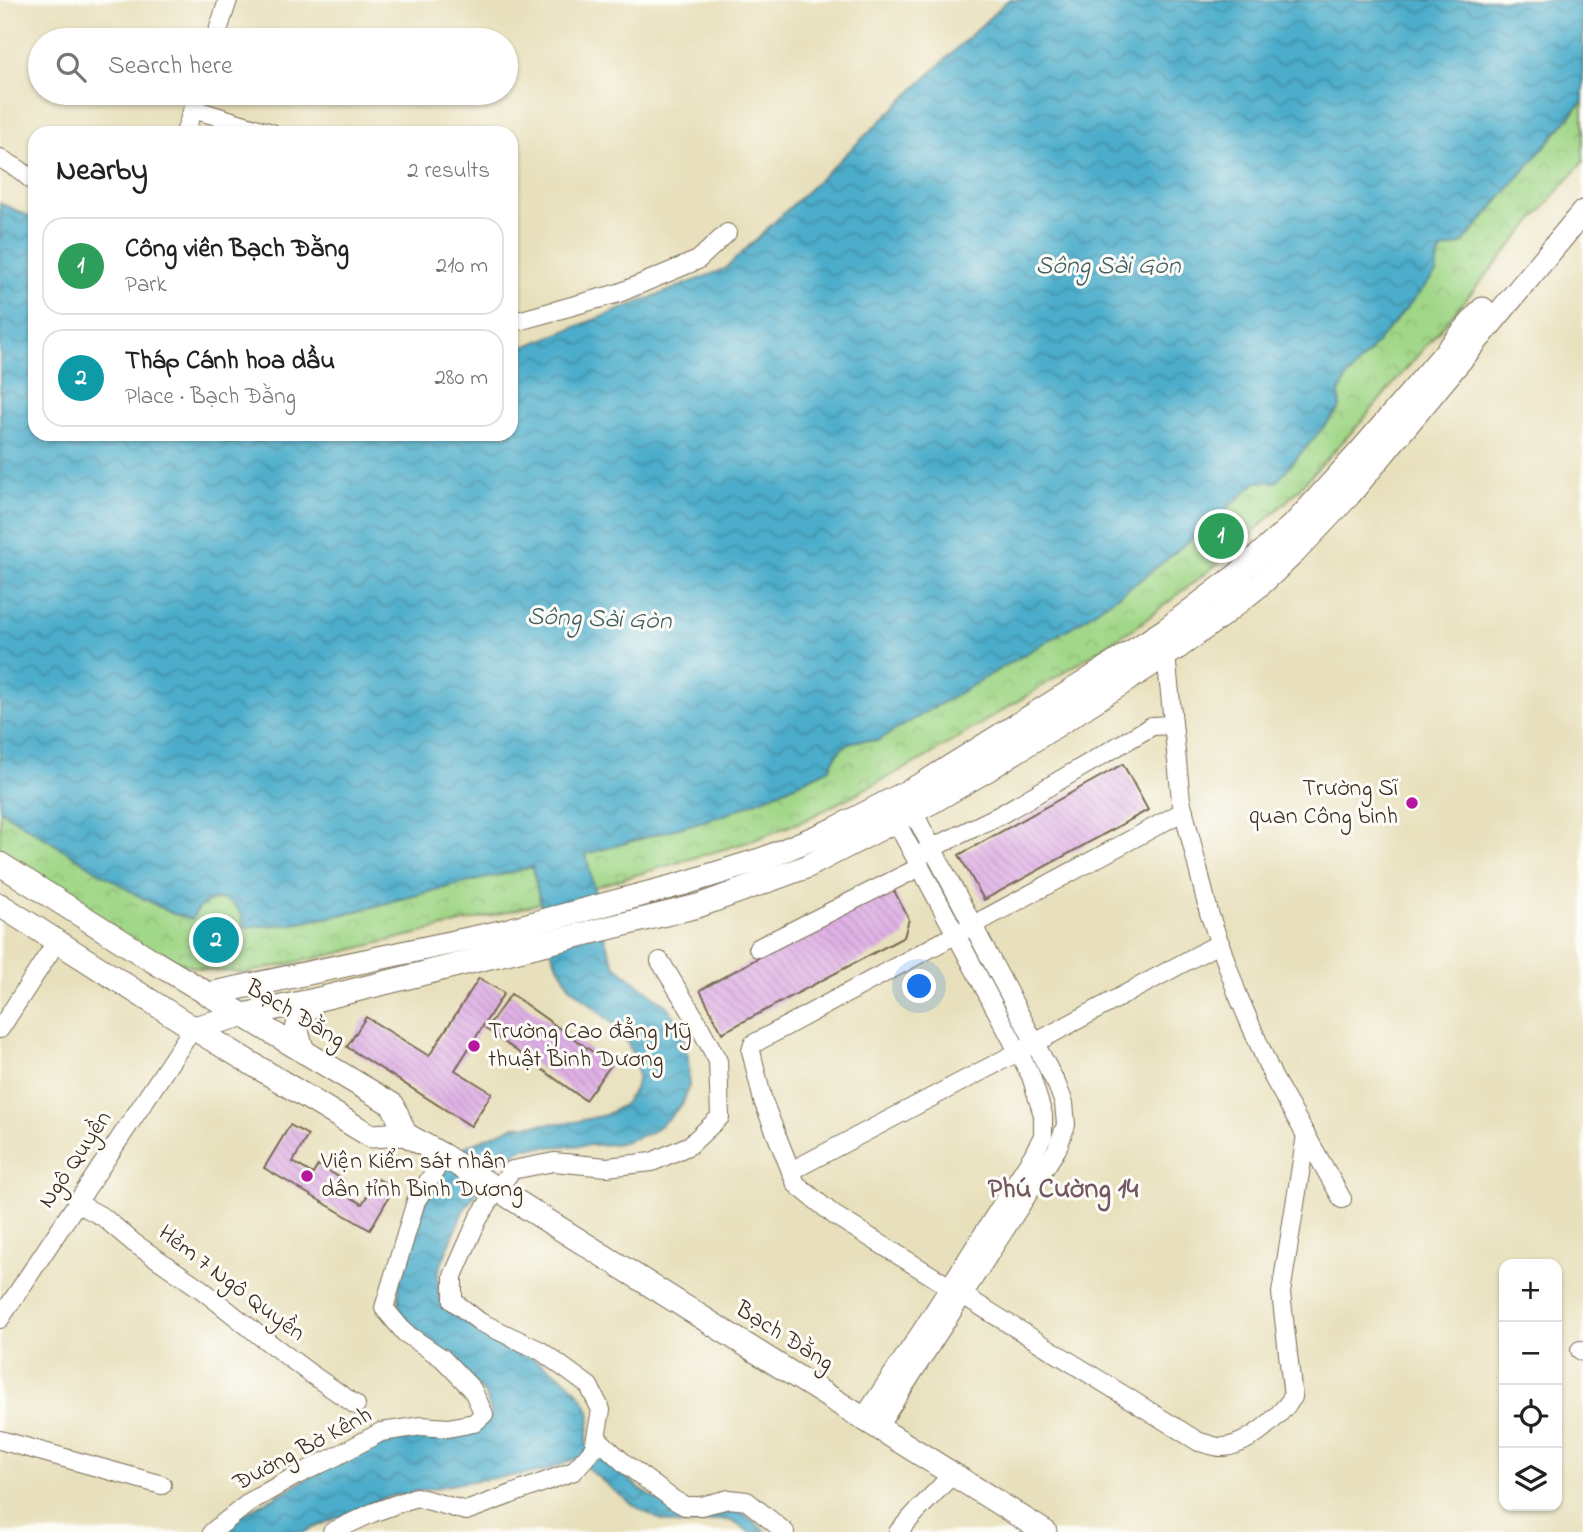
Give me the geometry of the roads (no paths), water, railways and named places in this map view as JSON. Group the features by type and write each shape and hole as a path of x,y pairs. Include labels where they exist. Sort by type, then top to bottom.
{"street":[{"path":"219,28 228,0"},
{"path":"187,126 195,105"},
{"path":"206,105 255,126"},
{"path":"0,158 28,177"},
{"path":"193,1028 209,994 501,932 682,884 763,859 835,829 900,807 987,770 1166,655 1221,616 1294,552 1349,479 1583,193"},
{"path":"193,1028 698,906 806,867 900,807 924,783 1168,628 1236,576 1349,479 1583,212"},
{"path":"518,321 619,293 698,260 727,233"},
{"path":"1166,655 1181,800 1209,913 1237,993 1273,1077 1342,1199"},
{"path":"920,867 918,861 921,855 1002,814 1152,726 1173,724"},
{"path":"870,1423 956,1292 1057,1149 1066,1125 1061,1094 1035,1043 932,849 900,807"},
{"path":"900,807 920,867 1031,1076 1043,1115 1043,1136 956,1292"},
{"path":"1184,811 753,1044 751,1051 763,1101 796,1184 834,1216 1199,1442 1222,1447 1245,1441 1282,1412 1293,1397 1281,1293 1306,1135"},
{"name":"Bạch Đằng","path":"0,864 153,961 393,1105 405,1134"},
{"path":"758,948 920,867"},
{"path":"0,905 193,1028 371,1136 405,1134 444,1156"},
{"path":"0,1029 57,941"},
{"path":"792,1171 1220,943"},
{"path":"135,990 153,961"},
{"path":"338,1531 372,1513 416,1497 466,1511 574,1471 596,1443 601,1410 589,1386 541,1350 480,1322 453,1301 453,1276 478,1219 496,1188 512,1170 554,1162 607,1167 652,1162 690,1145 720,1117 718,1062 660,961"},
{"path":"304,1052 297,1037 297,1025 315,1000"},
{"name":"Ngô Quyền","path":"0,1319 193,1028"},
{"name":"Bạch Đằng","path":"444,1156 1045,1532"},
{"name":"Đường Bờ Kênh","path":"212,1532 251,1501 381,1432 422,1426 448,1428 474,1423 484,1415 472,1390 442,1358 405,1333 384,1308 416,1201 444,1156"},
{"name":"Hẻm 7 Ngô Quyền","path":"77,1203 103,1217 134,1243 201,1289 260,1336 356,1405"},
{"path":"0,1440 162,1485"},
{"path":"596,1443 685,1506 701,1506 729,1499 747,1500 785,1532"},
{"path":"898,1532 953,1474"}],"water":[{"name":"Sông Sài Gòn","path":"1008,0 1583,0 1583,101 1462,244 1442,250 1437,260 1437,272 1347,378 1339,392 1340,408 1276,482 1256,482 1146,576 1078,623 877,741 860,740 848,744 838,753 830,768 724,815 586,854 606,943 615,966 669,1008 680,1028 688,1057 689,1086 683,1103 650,1133 616,1144 524,1148 499,1163 463,1211 438,1272 439,1299 478,1327 552,1370 575,1389 590,1415 586,1444 641,1490 674,1510 740,1511 767,1532 751,1532 727,1520 684,1525 670,1523 626,1500 576,1458 541,1472 465,1482 383,1498 304,1532 218,1532 233,1520 352,1454 401,1436 469,1434 491,1417 487,1397 458,1364 399,1311 399,1280 424,1204 435,1183 466,1146 515,1126 575,1122 605,1115 623,1105 635,1089 638,1076 634,1056 625,1038 616,1026 570,987 553,956 532,867 349,913 294,924 244,927 237,908 222,899 206,903 192,919 171,913 135,894 0,810 0,203 28,216 28,441 518,441 518,349 725,269"}],"place":[{"name":"Công viên Bạch Đằng","path":"1221,536"},
{"name":"Trường Sĩ quan Công binh","path":"1412,803"},
{"name":"Tháp Cánh hoa dầu","path":"216,940"},
{"name":"Trường Cao đẳng Mỹ thuật Bình Dương","path":"474,1046"},
{"name":"Viện Kiểm sát nhân dân tỉnh Bình Dương","path":"307,1176"}],"district":[{"name":"Phú Cường 14","path":"1063,1190"}]}
